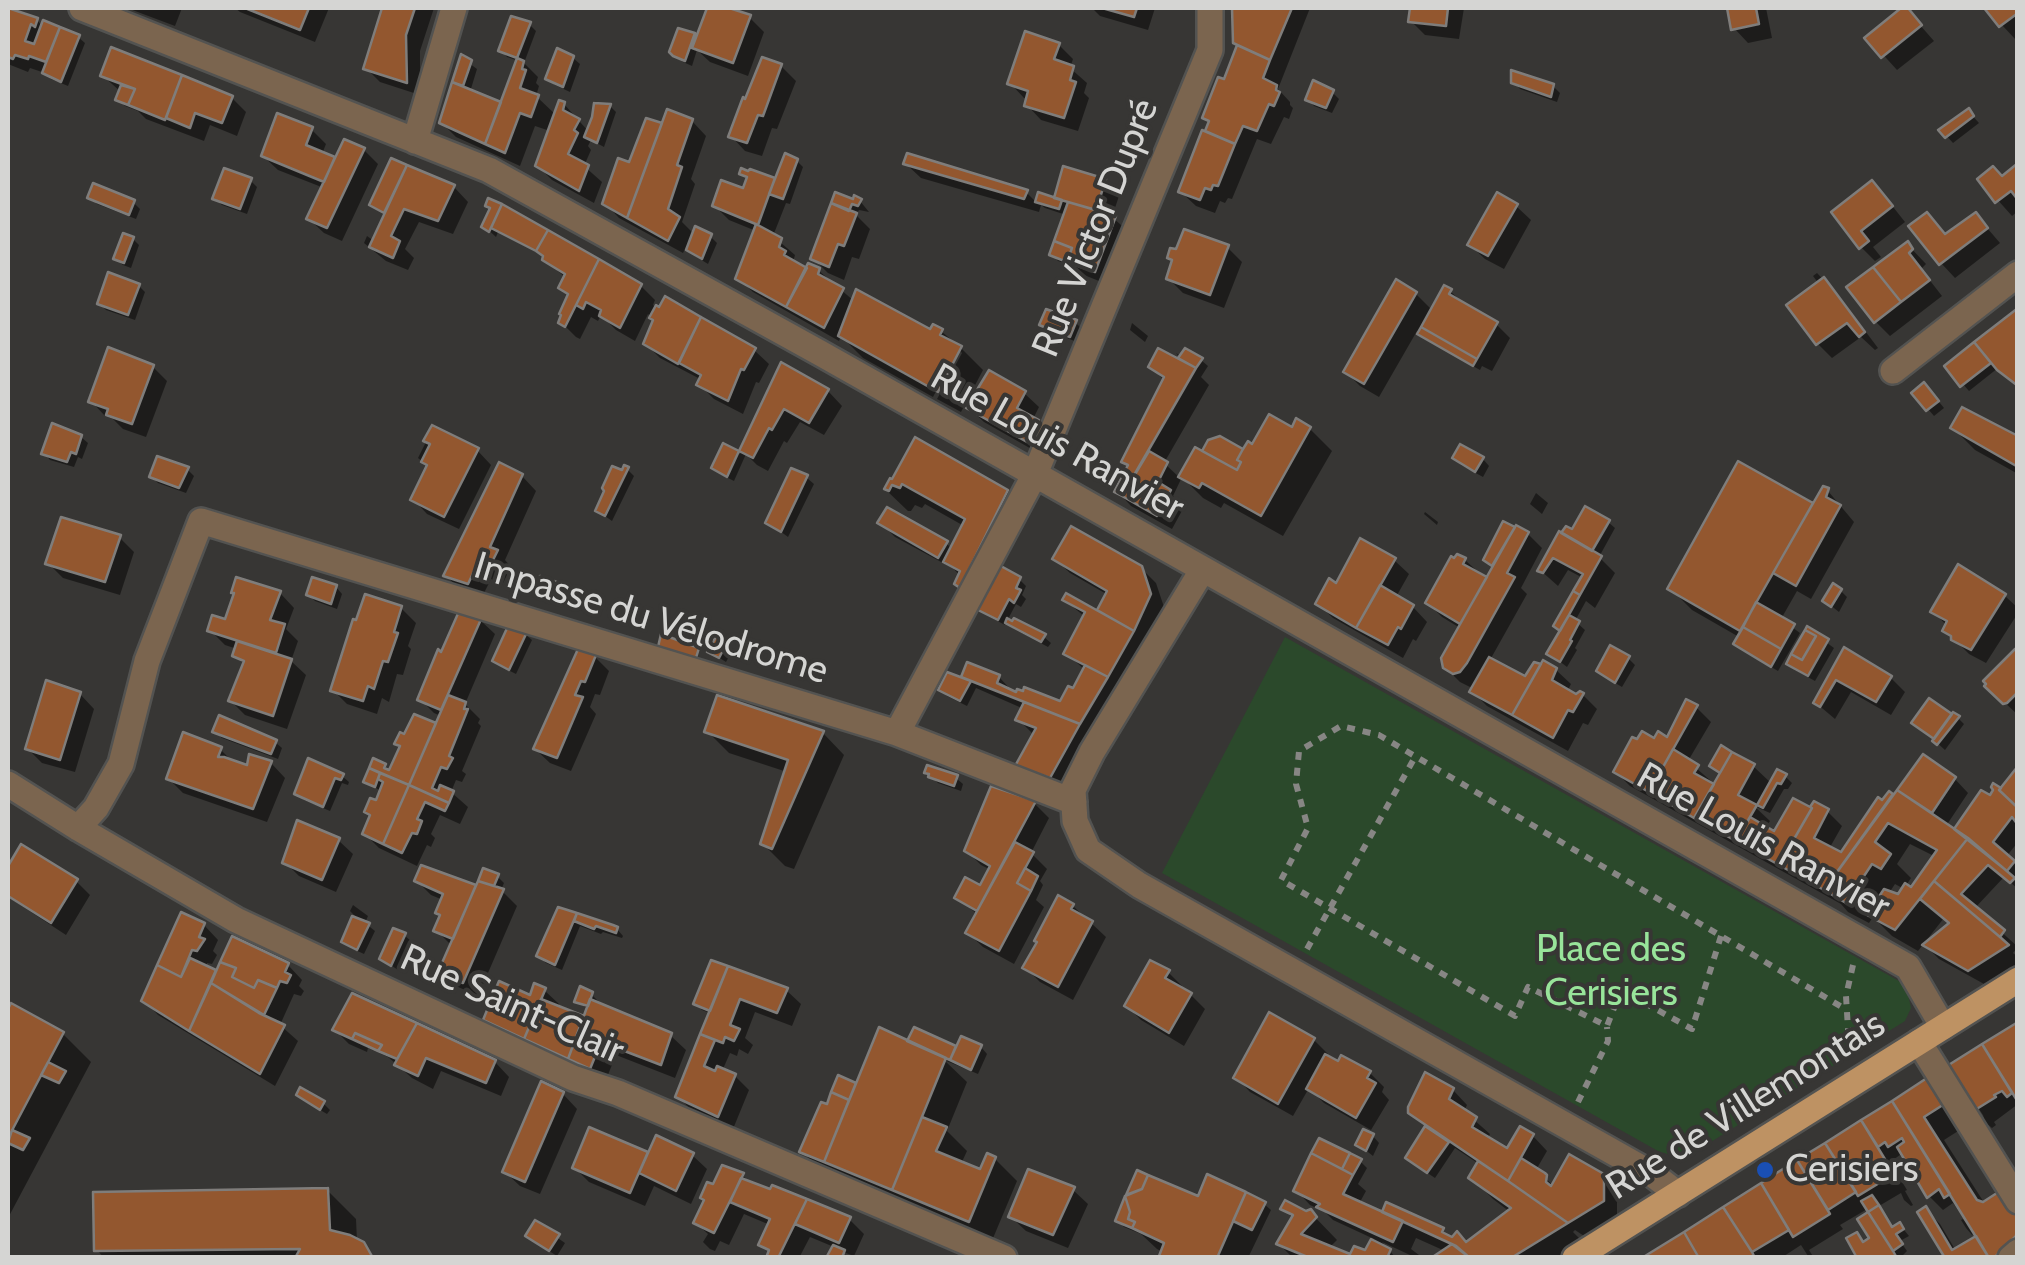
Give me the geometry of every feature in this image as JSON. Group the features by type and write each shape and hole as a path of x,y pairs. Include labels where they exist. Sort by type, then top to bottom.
{"main road":[{"name":"Rue de Villemontais","path":"1575,1258 2018,980"}],"street":[{"name":"Rue Louis Ranvier","path":"82,8 489,170 1908,967 1950,1022"},
{"path":"415,141 454,8"},
{"name":"Rue Victor Dupré","path":"897,733 1035,474 1210,50 1210,8"},
{"path":"1893,371 2018,274"},
{"name":"Impasse du Vélodrome","path":"78,828 96,808 121,764 146,660 201,521 897,733 1074,802"},
{"path":"1203,569 1092,752 1074,790 1075,821 1088,850 1139,884 1652,1174 1678,1194"},
{"name":"Rue Saint-Clair","path":"8,784 236,920 573,1078 1004,1258"},
{"path":"1919,1042 2018,1201"},
{"path":"2011,1258 2018,1252"}],"path":[{"path":"1607,1026 1528,987 1515,1016 1281,880 1308,828 1296,784 1299,751 1342,726 1378,735 1847,1010"},
{"path":"1294,972 1415,757"},
{"path":"1566,1126 1608,1041 1607,1026 1620,990 1692,1029 1721,936"},
{"path":"1859,940 1846,996 1848,1029 1873,1071"}],"green space":[{"name":"Place des Cerisiers","path":"1285,637 1906,985 1911,1008 1905,1021 1680,1158 1658,1151 1162,873"}],"building":[{"path":"8,8 38,18 35,27 31,24 25,41 34,44 43,20 60,27 46,62 29,56 8,57"},
{"path":"245,8 309,8 300,30"},
{"path":"382,8 415,8 406,35 407,83 363,69"},
{"path":"707,8 729,8 751,15 733,63 692,48"},
{"path":"1102,8 1137,8 1134,17"},
{"path":"1232,8 1292,8 1270,60 1233,43"},
{"path":"1410,8 1448,8 1446,26 1408,22"},
{"path":"1727,8 1756,8 1759,24 1731,30"},
{"path":"1901,8 1908,8 1922,25 1881,58 1864,38"},
{"path":"1984,8 2018,8 2018,13 1999,27"},
{"path":"511,16 531,22 517,58 498,51"},
{"path":"60,27 80,35 61,82 42,73"},
{"path":"678,28 695,33 685,61 669,52"},
{"path":"1025,31 1060,43 1054,59 1074,66 1070,80 1076,82 1064,118 1024,106 1028,91 1007,84"},
{"path":"1237,45 1270,60 1263,78 1277,85 1280,92 1274,106 1269,104 1257,131 1243,126 1235,144 1205,131 1209,121 1202,118 1218,77 1224,79"},
{"path":"111,47 182,75 165,120 128,105 135,89 100,76"},
{"path":"557,48 574,56 563,87 545,79"},
{"path":"461,54 472,60 463,86 452,82"},
{"path":"762,57 782,64 763,116 758,115 747,143 728,137"},
{"path":"517,58 524,61 522,69 526,70 520,88 539,95 531,117 520,113 505,153 485,144"},
{"path":"1511,70 1554,84 1551,97 1511,83"},
{"path":"182,75 233,96 222,123 195,113 190,128 166,118"},
{"path":"1313,80 1334,90 1326,108 1305,100"},
{"path":"452,82 501,102 485,144 439,123"},
{"path":"121,85 135,89 128,105 115,100"},
{"path":"559,100 565,102 563,110 580,119 568,154 589,165 579,191 535,166"},
{"path":"594,103 611,104 597,143 584,137"},
{"path":"1969,108 1974,116 1945,138 1938,130"},
{"path":"667,109 693,119 677,165 682,167 668,209 680,217 668,241 627,218"},
{"path":"277,113 313,127 306,145 335,157 324,182 261,156"},
{"path":"646,118 662,123 627,218 602,204 618,158 629,162"},
{"path":"1202,130 1235,144 1218,186 1205,188 1200,200 1178,192"},
{"path":"344,139 365,148 327,228 306,219"},
{"path":"785,153 798,159 783,199 769,194"},
{"path":"907,153 1028,190 1024,199 903,164"},
{"path":"391,158 407,165 384,213 369,205"},
{"path":"2018,163 2018,200 2011,191 1995,203 1977,179 1993,166 2002,176"},
{"path":"407,165 455,185 438,221 404,209 391,236 400,241 393,258 369,247"},
{"path":"1063,166 1106,179 1096,210 1054,198"},
{"path":"224,168 252,178 240,209 212,199"},
{"path":"741,168 775,178 758,225 712,206 721,180 743,188 747,177 739,174"},
{"path":"1872,180 1893,206 1861,231 1869,241 1859,249 1831,212"},
{"path":"93,183 135,200 129,215 87,198"},
{"path":"835,192 862,199 858,206 852,204 849,211 831,203"},
{"path":"1038,192 1062,200 1059,209 1035,202"},
{"path":"1497,192 1518,204 1488,256 1467,245"},
{"path":"488,198 502,204 489,232 481,227 490,208 485,206"},
{"path":"1068,202 1116,216 1095,272 1067,262 1072,248 1054,241"},
{"path":"831,203 857,213 844,246 838,244 829,267 810,259"},
{"path":"502,204 548,230 536,251 491,228"},
{"path":"1927,212 1945,234 1976,212 1988,228 1939,265 1908,226"},
{"path":"756,224 782,238 779,247 786,251 784,255 807,268 786,307 735,279"},
{"path":"695,226 712,234 702,259 686,250"},
{"path":"1184,229 1229,245 1210,295 1166,279 1172,260 1167,258 1170,248 1176,249"},
{"path":"548,230 599,259 565,327 558,323 568,294 558,288 565,274 542,260 543,256 536,251"},
{"path":"123,233 134,237 124,263 113,259"},
{"path":"1054,241 1072,248 1067,262 1049,255"},
{"path":"1908,241 1913,249 1909,253 1930,280 1901,302 1873,267"},
{"path":"599,259 642,284 620,328 599,316 601,310 586,302 583,309 576,305"},
{"path":"808,263 820,268 818,274 844,288 824,328 786,307"},
{"path":"1873,267 1901,302 1874,323 1846,287"},
{"path":"108,272 140,284 128,315 97,304"},
{"path":"1824,277 1865,332 1859,337 1847,323 1816,345 1786,305"},
{"path":"1396,279 1417,292 1364,384 1343,372"},
{"path":"1444,285 1452,289 1449,294 1498,322 1477,359 1421,327"},
{"path":"856,289 930,329 933,324 943,329 940,335 962,346 938,392 838,336"},
{"path":"665,296 701,317 678,364 643,344 653,320 649,318"},
{"path":"2018,308 2018,386 1997,370 1974,342"},
{"path":"1046,309 1077,320 1070,337 1039,325"},
{"path":"701,317 756,348 744,370 741,369 728,401 696,385 701,375 679,363"},
{"path":"1421,327 1477,359 1473,366 1417,334"},
{"path":"1974,342 1991,363 1960,387 1944,366"},
{"path":"108,347 154,365 132,424 106,415 108,409 88,402"},
{"path":"1158,348 1196,368 1122,496 1114,492 1128,465 1121,462 1164,377 1148,367"},
{"path":"1185,348 1203,358 1196,368 1178,358"},
{"path":"781,362 829,389 809,423 784,409 753,458 739,451"},
{"path":"989,370 1026,391 1017,408 1039,420 1027,442 966,408"},
{"path":"1924,382 1939,401 1926,411 1911,393"},
{"path":"1962,407 2018,436 2018,467 1950,428"},
{"path":"1269,414 1292,427 1296,418 1311,427 1261,516 1202,483 1199,488 1178,477 1195,447 1237,470 1243,449 1248,441 1252,444"},
{"path":"52,423 82,435 76,454 71,452 67,462 41,454"},
{"path":"432,425 479,448 444,517 410,500 427,465 421,462 430,444 423,441"},
{"path":"1220,436 1243,449 1237,470 1202,451 1208,440"},
{"path":"915,437 1008,490 960,588 954,584 960,571 943,562 965,519 902,484 900,488 892,485 889,491 884,489"},
{"path":"723,443 739,451 727,477 711,468"},
{"path":"1460,444 1484,457 1475,472 1452,458"},
{"path":"1149,451 1168,462 1158,482 1171,490 1157,516 1122,496"},
{"path":"157,456 189,467 179,488 149,477"},
{"path":"1738,461 1813,503 1740,631 1667,589"},
{"path":"499,462 523,474 490,547 498,550 487,572 476,567 468,584 443,576"},
{"path":"624,465 629,467 605,516 595,511 602,488 612,466 622,470"},
{"path":"791,468 808,475 781,532 765,523"},
{"path":"1823,486 1829,488 1826,497 1841,505 1796,586 1773,573"},
{"path":"1585,506 1610,520 1592,551 1561,533 1566,526 1572,529"},
{"path":"887,507 948,541 938,558 877,523"},
{"path":"61,517 121,535 105,582 45,564"},
{"path":"1503,521 1515,527 1492,566 1483,560"},
{"path":"1516,525 1529,532 1507,573 1515,577 1467,663 1453,674 1443,668 1441,658"},
{"path":"1071,526 1142,566 1151,594 1134,631 1097,610 1107,591 1052,559"},
{"path":"1559,531 1602,556 1580,595 1573,591 1583,574 1553,558 1543,573 1537,571"},
{"path":"1360,538 1396,558 1356,628 1315,604 1329,578 1336,583"},
{"path":"1451,556 1466,558 1463,564 1487,577 1460,624 1425,603"},
{"path":"1958,564 2006,594 1971,650 1951,640 1942,631 1947,621 1930,612"},
{"path":"999,565 1021,577 1016,588 1021,590 1014,603 1009,599 998,620 978,610"},
{"path":"540,576 562,584 556,601 534,593"},
{"path":"236,577 281,591 270,620 285,624 276,653 207,631 212,615 225,619"},
{"path":"312,577 337,585 331,604 306,595"},
{"path":"1833,583 1842,589 1831,607 1822,601"},
{"path":"1380,585 1414,605 1388,645 1356,628"},
{"path":"1573,591 1580,595 1560,631 1553,626"},
{"path":"1066,593 1134,631 1108,677 1063,654 1085,612 1062,600"},
{"path":"365,594 402,606 388,662 383,661 374,689 368,686 363,701 330,691"},
{"path":"1756,602 1795,624 1781,649 1743,627"},
{"path":"460,609 482,617 441,710 417,700"},
{"path":"1569,615 1580,621 1560,662 1546,654"},
{"path":"1007,618 1046,634 1041,642 1005,623"},
{"path":"508,626 527,632 509,670 492,661"},
{"path":"1807,626 1829,639 1808,676 1786,664 1791,654 1802,660 1816,636 1805,630"},
{"path":"1743,627 1781,649 1771,667 1733,644"},
{"path":"1805,630 1816,636 1802,660 1791,654"},
{"path":"661,634 699,648 695,661 658,647"},
{"path":"717,635 728,641 719,658 707,652"},
{"path":"237,641 292,659 273,716 228,701 244,661 232,656"},
{"path":"1610,645 1630,656 1615,683 1596,671"},
{"path":"1844,647 1892,676 1876,702 1836,680 1820,707 1813,703"},
{"path":"578,649 596,655 575,695 583,697 557,758 533,749"},
{"path":"2015,649 2018,692 2003,704 1983,681"},
{"path":"1489,657 1525,676 1534,662 1541,664 1512,715 1469,692"},
{"path":"1543,660 1557,668 1552,680 1576,694 1584,693 1573,712 1568,710 1553,738 1512,715"},
{"path":"967,662 1000,675 997,683 1016,692 1024,687 1060,701 1068,686 1073,688 1085,665 1108,677 1080,724 961,677"},
{"path":"947,672 971,681 960,701 938,690"},
{"path":"46,680 81,692 60,760 25,749"},
{"path":"448,695 466,702 464,709 468,709 449,756 453,758 447,769 441,767 432,788 438,791 440,785 454,791 449,803 409,785"},
{"path":"717,695 824,731 772,849 760,844 788,760 704,732"},
{"path":"1929,698 1952,714 1934,739 1911,723"},
{"path":"1686,699 1698,705 1649,792 1613,772 1632,737 1637,739 1642,731 1654,738 1658,731 1667,737"},
{"path":"1024,702 1080,724 1050,778 1015,766 1036,728 1015,720"},
{"path":"1953,712 1960,716 1937,745 1932,741"},
{"path":"414,714 436,723 409,785 369,768 373,758 389,770 400,746 394,744"},
{"path":"219,715 277,740 271,754 212,732"},
{"path":"183,732 222,747 218,757 247,765 249,754 272,761 253,809 166,779"},
{"path":"1721,745 1732,752 1720,773 1709,766"},
{"path":"1673,749 1699,765 1694,773 1714,784 1694,818 1649,792"},
{"path":"1732,752 1755,764 1738,795 1757,805 1736,841 1694,818"},
{"path":"1923,754 1956,777 1932,813 1897,790"},
{"path":"308,758 344,774 341,780 335,778 323,807 294,794"},
{"path":"927,765 958,775 954,786 928,777 924,773"},
{"path":"2018,766 2018,808 1999,790"},
{"path":"369,768 380,773 375,787 363,782"},
{"path":"1777,769 1787,774 1763,808 1757,805"},
{"path":"380,773 409,785 383,844 362,834 370,815 364,812 370,798 376,800 383,782 378,779"},
{"path":"1993,783 2018,808 2018,825 2012,817 1993,842 2015,861 2007,871 1954,829 1981,790 1990,795"},
{"path":"409,785 449,803 445,811 425,802 417,819 422,821 417,834 412,833 402,853 383,844"},
{"path":"991,786 1036,801 977,911 954,898 965,877 980,885 990,866 964,851"},
{"path":"1897,790 1968,838 1895,930 1867,915 1884,889 1898,894 1905,883 1911,887 1937,850 1888,823 1875,842 1891,854 1881,869 1872,864 1846,903 1824,890"},
{"path":"1889,791 1893,794 1824,890 1779,865 1814,801 1829,809 1814,838 1841,852 1878,797 1882,800"},
{"path":"1793,798 1812,808 1779,865 1736,841 1750,817 1774,831"},
{"path":"297,820 340,838 322,880 282,863"},
{"path":"1968,838 2015,878 2010,883 1988,865 1961,894 2005,930 2000,937 1934,881"},
{"path":"1015,842 1034,852 1017,883 1031,891 999,951 965,933"},
{"path":"21,844 78,879 51,923 8,896 8,866"},
{"path":"421,865 476,885 453,939 433,931 443,894 414,881"},
{"path":"483,868 499,874 494,886 478,881"},
{"path":"1025,868 1038,876 1031,891 1017,883"},
{"path":"478,881 504,889 463,983 438,972"},
{"path":"1934,881 2009,945 1968,971 1922,945 1949,923 1920,899"},
{"path":"1058,895 1074,904 1071,909 1093,921 1058,987 1022,968"},
{"path":"558,907 577,913 555,965 536,956"},
{"path":"181,912 205,923 199,937 205,939 197,951 192,950 181,977 157,965"},
{"path":"577,913 618,927 616,933 574,921"},
{"path":"352,916 370,923 357,950 341,942"},
{"path":"393,928 406,933 391,966 379,959"},
{"path":"232,936 289,963 285,972 291,975 287,983 280,981 277,988 258,980 254,988 232,977 236,968 220,962"},
{"path":"190,958 216,970 189,1031 141,1001 157,965 181,977"},
{"path":"711,960 728,966 710,1011 693,1004"},
{"path":"1150,960 1170,970 1165,978 1192,993 1169,1033 1124,1006"},
{"path":"220,962 236,968 232,977 254,988 258,980 277,988 264,1015 211,983"},
{"path":"728,966 788,988 777,1013 740,999 730,1025 740,1029 734,1041 725,1037 723,1043 700,1034"},
{"path":"499,981 530,995 534,983 546,988 524,1039 483,1020"},
{"path":"211,983 285,1025 260,1074 189,1031"},
{"path":"580,986 593,992 588,1006 574,1002"},
{"path":"352,993 417,1023 397,1059 378,1051 382,1045 355,1033 352,1039 332,1030"},
{"path":"541,999 584,1016 568,1059 524,1039"},
{"path":"590,999 672,1033 661,1065 601,1042 590,1069 568,1059"},
{"path":"11,1003 64,1032 8,1138 8,1009"},
{"path":"1269,1012 1315,1038 1278,1104 1233,1078"},
{"path":"2018,1022 2017,1086 2018,1102 1982,1044"},
{"path":"417,1023 496,1060 486,1083 426,1058 418,1076 394,1065"},
{"path":"879,1027 946,1058 892,1190 824,1162"},
{"path":"914,1027 956,1046 950,1060 907,1041"},
{"path":"355,1033 382,1045 378,1051 352,1039"},
{"path":"700,1034 715,1040 704,1066 715,1071 717,1066 736,1074 718,1117 675,1097"},
{"path":"961,1036 982,1045 971,1070 950,1060"},
{"path":"1982,1044 2012,1093 2007,1097 2002,1091 1975,1110 1947,1066"},
{"path":"1325,1054 1338,1061 1341,1055 1371,1071 1367,1078 1376,1083 1356,1118 1306,1089"},
{"path":"48,1062 66,1071 59,1083 41,1075"},
{"path":"1425,1072 1454,1088 1449,1099 1477,1117 1472,1127 1507,1148 1520,1126 1534,1134 1508,1181 1408,1113"},
{"path":"838,1075 856,1083 849,1100 831,1092"},
{"path":"1930,1076 1946,1103 1924,1117 1977,1200 1983,1202 2000,1191 2018,1218 2016,1236 1994,1258 1989,1258 1892,1101"},
{"path":"541,1081 564,1092 525,1182 502,1172"},
{"path":"300,1087 325,1101 320,1110 296,1095"},
{"path":"831,1092 849,1100 824,1162 799,1152 821,1102 827,1104"},
{"path":"1892,1101 1950,1194 1944,1198 1939,1189 1927,1198 1897,1147 1904,1142 1902,1138 1888,1147 1885,1142 1878,1147 1861,1120"},
{"path":"922,1117 947,1127 936,1151 980,1169 987,1153 996,1157 969,1222 892,1190"},
{"path":"1861,1120 1894,1174 1858,1196 1825,1143"},
{"path":"1425,1126 1449,1142 1427,1173 1405,1158"},
{"path":"589,1127 648,1152 630,1193 572,1168"},
{"path":"1363,1129 1374,1134 1366,1151 1355,1145"},
{"path":"12,1130 30,1138 23,1150 8,1143"},
{"path":"656,1135 694,1153 676,1191 639,1173"},
{"path":"1319,1138 1350,1153 1342,1169 1311,1153"},
{"path":"1825,1143 1856,1192 1828,1210 1797,1160"},
{"path":"1311,1153 1353,1175 1343,1194 1403,1221 1393,1242 1316,1207 1320,1204 1293,1191"},
{"path":"1350,1153 1362,1159 1353,1175 1342,1169"},
{"path":"1569,1154 1604,1174 1604,1201 1568,1223 1508,1181 1521,1158 1545,1173 1551,1186"},
{"path":"1797,1160 1830,1214 1793,1237 1761,1183"},
{"path":"1478,1161 1568,1223 1511,1258 1470,1258 1456,1246 1382,1212 1386,1202 1444,1228 1442,1232 1452,1237 1457,1231 1466,1242 1511,1208 1468,1178"},
{"path":"722,1165 744,1173 714,1233 693,1223 707,1182 713,1184"},
{"path":"1028,1169 1075,1187 1053,1235 1008,1217"},
{"path":"1137,1170 1148,1175 1142,1189 1126,1195"},
{"path":"1207,1174 1246,1192 1217,1258 1159,1256 1164,1243 1132,1228 1135,1222 1128,1219 1125,1196 1142,1189 1148,1175 1198,1196"},
{"path":"741,1178 807,1199 778,1258 766,1258 769,1250 758,1245 770,1219 730,1202"},
{"path":"1761,1183 1789,1230 1752,1252 1723,1207"},
{"path":"328,1188 330,1230 364,1242 373,1258 295,1258 300,1249 94,1251 93,1192"},
{"path":"1246,1192 1266,1202 1252,1230 1233,1221"},
{"path":"1872,1195 1879,1205 1868,1212 1861,1201"},
{"path":"1125,1196 1128,1219 1135,1222 1132,1228 1115,1221"},
{"path":"807,1199 851,1217 839,1243 795,1224"},
{"path":"1285,1200 1306,1211 1311,1209 1317,1217 1301,1234 1350,1254 1354,1246 1365,1250 1371,1239 1391,1249 1387,1258 1310,1258 1276,1244 1293,1215 1280,1209"},
{"path":"1879,1205 1892,1227 1900,1222 1904,1229 1896,1234 1903,1244 1893,1251 1868,1212"},
{"path":"1926,1206 1952,1250 1976,1236 1989,1258 1945,1258 1917,1212"},
{"path":"1723,1207 1755,1258 1699,1258 1684,1232"},
{"path":"1868,1212 1897,1258 1857,1258 1846,1238 1857,1232 1863,1242 1869,1238 1857,1219"},
{"path":"535,1220 560,1234 549,1251 525,1236"},
{"path":"1684,1232 1699,1258 1646,1258 1645,1256"},
{"path":"1452,1244 1470,1258 1431,1258"},
{"path":"833,1245 845,1250 843,1255 849,1258 826,1258"}],"place":[{"name":"Cerisiers","path":"1765,1170"}]}
